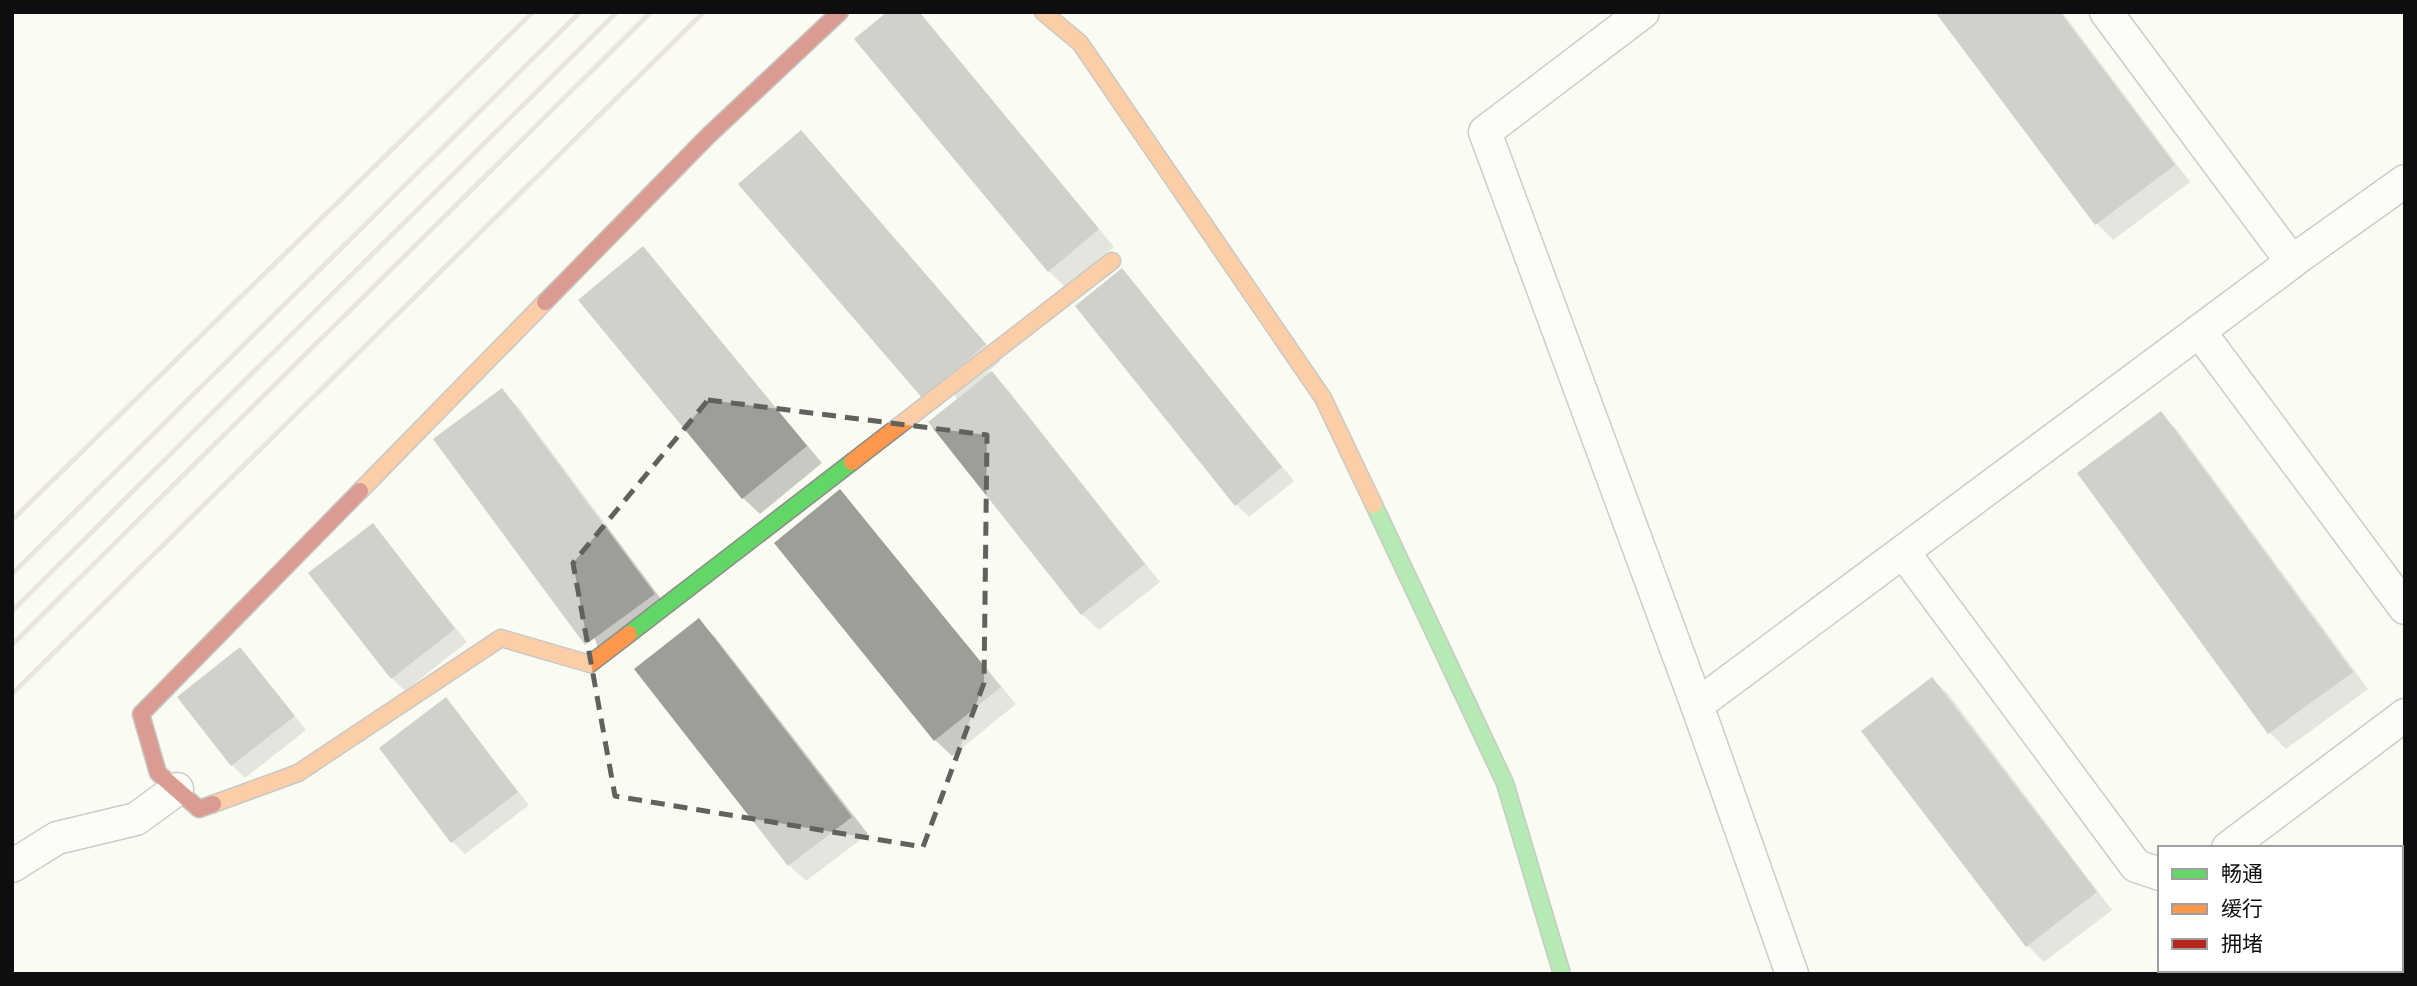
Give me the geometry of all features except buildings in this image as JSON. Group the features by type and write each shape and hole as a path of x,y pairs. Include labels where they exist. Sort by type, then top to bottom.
{"street":[{"path":"840,12 709,136 141,714 158,773 199,808 298,774 502,638 590,664 1112,261"},
{"path":"1043,12 1080,43 1322,398 1505,783 1562,974"},
{"path":"1643,12 1485,132 1697,705 1793,974"},
{"path":"2106,12 2292,262 2287,265"},
{"path":"1697,705 2287,265 2405,181"},
{"path":"2199,331 2405,608"},
{"path":"1904,553 2136,866 2158,873"},
{"path":"2231,846 2405,715"},
{"path":"12,866 57,838 136,819 177,789"}],"highlighted area":[{"path":"708,400 987,435 984,683 923,847 615,796 573,563"}],"railway":[{"path":"12,520 533,12"},
{"path":"12,574 580,12"},
{"path":"12,611 617,12"},
{"path":"12,645 651,12"},
{"path":"12,694 704,12"}],"traffic: fast":[{"path":"629,634 852,462"},
{"path":"1374,505 1505,783 1562,974"}],"traffic: slow":[{"path":"1043,12 1080,43 1323,398 1374,505"},
{"path":"852,462 1112,261"},
{"path":"360,491 545,302"},
{"path":"213,804 298,773 501,638 590,664 629,634"}],"traffic: jam":[{"path":"545,302 708,136 840,12"},
{"path":"213,804 199,809 158,773 141,714 360,491"}]}
